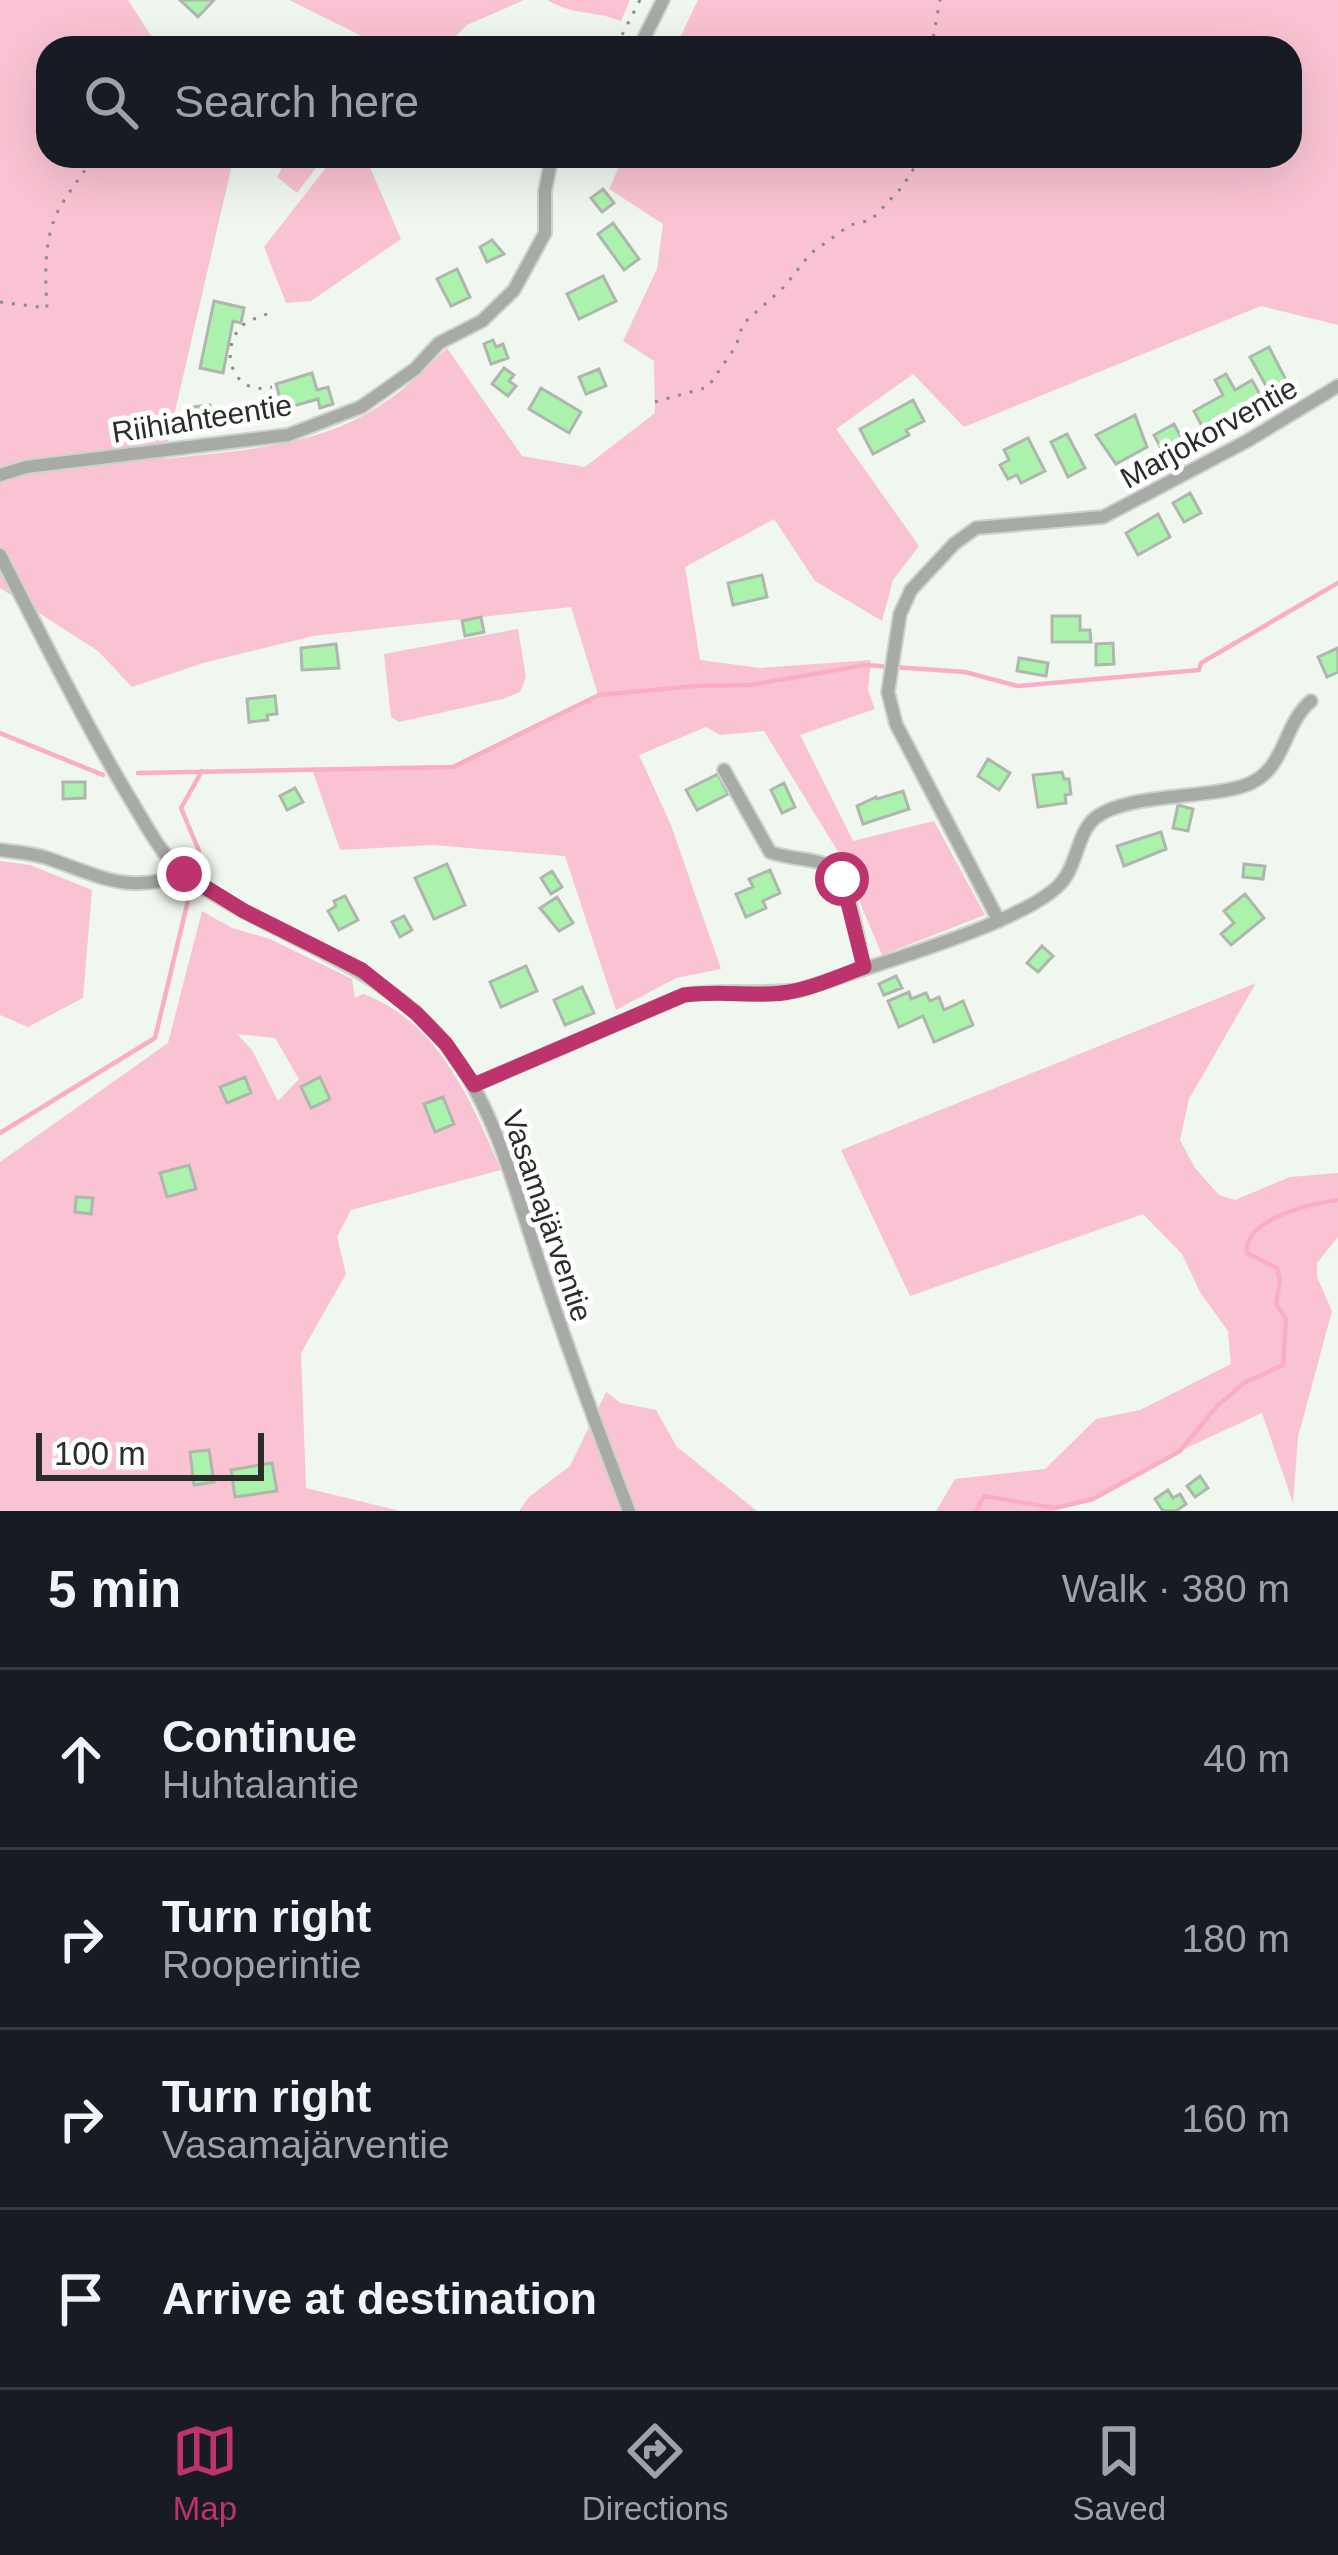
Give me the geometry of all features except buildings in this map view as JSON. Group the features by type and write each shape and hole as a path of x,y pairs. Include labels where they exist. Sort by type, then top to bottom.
{"street":[{"path":"645,36 663,0"},
{"name":"Riihiahteentie","path":"0,475 26,466 288,435 361,407 402,380 440,344 482,321 514,290 545,233 550,168"},
{"name":"Marjokorventie","path":"999,921 896,724 889,675 900,614 910,590 976,528 1103,517 1247,441 1338,386"},
{"name":"Vasamajärventie","path":"0,555 92,736 160,848 184,874 244,911 362,970 416,1013 446,1044 474,1085 629,1511"},
{"path":"474,1085 684,995 800,990 999,921 1038,902 1063,881 1093,819 1157,800 1245,786 1268,773 1296,714 1311,701"},
{"path":"724,770 770,853 823,863 842,879 864,967"},
{"path":"0,850 42,856 130,885 156,884 184,874"}],"path":[{"path":"622,36 640,0"},
{"path":"934,36 940,0"},
{"path":"0,302 47,308 45,274 51,229 59,207 86,168"},
{"path":"655,402 708,387 736,346 743,324 785,286 810,254 850,225 871,220 914,168"},
{"path":"267,314 245,322 236,333 231,367 238,381 262,390 272,387"}],"shaded area":[{"path":"0,0 128,0 151,36 36,36 36,168 231,168 164,459 268,446 343,425 388,400 447,348 522,456 585,467 655,413 654,361 623,341 657,269 663,224 609,189 619,168 1302,168 1302,36 681,36 698,0 1338,0 1338,325 1261,306 964,427 913,374 836,429 919,546 893,580 882,621 815,581 774,519 685,567 700,660 760,668 871,660 868,690 875,709 800,735 853,841 934,821 985,915 882,955 840,855 764,731 720,735 706,727 639,755 671,825 721,969 676,978 616,1010 565,856 433,845 340,850 312,769 453,767 598,695 571,607 313,636 203,663 132,687 98,651 0,588"},
{"path":"289,0 524,0 467,25 456,36 362,36"},
{"path":"547,0 630,0 621,21"},
{"path":"282,168 316,168 297,193 277,177"},
{"path":"326,168 370,168 401,239 311,301 286,303 264,247"},
{"path":"518,629 526,677 520,692 399,722 391,717 384,654"},
{"path":"0,861 30,865 92,890 83,998 28,1027 0,1015"},
{"path":"202,911 352,979 355,998 363,994 412,1023 449,1066 478,1117 501,1170 351,1210 337,1237 346,1274 301,1353 306,1488 400,1511 0,1511 0,1162 168,1043","holes":["237,1034 275,1038 299,1079 278,1101 252,1050"]},
{"path":"1256,983 1189,1099 1180,1140 1195,1168 1219,1195 1235,1200 1290,1177 1338,1173 1338,1237 1317,1263 1317,1277 1332,1311 1298,1437 1293,1503 1262,1413 1093,1499 1051,1511 936,1511 955,1479 1045,1469 1096,1419 1140,1410 1231,1364 1228,1331 1200,1292 1182,1254 1143,1214 910,1296 841,1150"},
{"path":"606,1392 621,1403 656,1410 677,1447 757,1511 519,1511 529,1497 570,1466"}],"waterway":[{"path":"138,773 453,767 599,695 750,685 865,665 965,672 1018,686 1199,670 1201,663 1338,583"},
{"path":"0,733 103,775"},
{"path":"196,870 199,851 181,808 202,771"},
{"path":"0,1133 155,1038 190,892"},
{"path":"976,1511 984,1496 1055,1508 1093,1499 1180,1451 1217,1406 1244,1383 1283,1365 1286,1319 1276,1304 1277,1268 1247,1253 1249,1241 1281,1215 1338,1200"}],"route":[{"path":"184,874 244,911 362,970 416,1013 446,1044 474,1085 684,995 800,990 864,967 842,879"}]}
